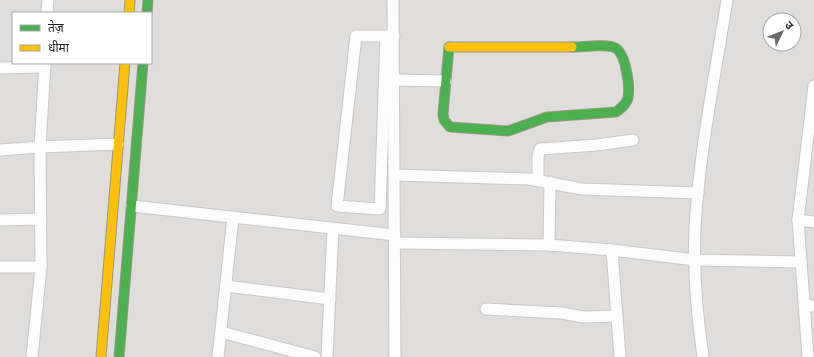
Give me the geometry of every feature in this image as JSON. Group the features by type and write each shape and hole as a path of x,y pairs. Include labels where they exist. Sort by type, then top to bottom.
{"street":[{"path":"48,0 48,12"},
{"path":"129,12 130,0"},
{"path":"147,12 148,0"},
{"path":"390,36 356,36 337,206 380,209 383,120 394,0"},
{"path":"703,357 696,289 698,193 727,0"},
{"path":"390,36 394,80 395,121 395,357"},
{"path":"449,47 612,48 620,51 625,63 628,97 625,105 616,112 547,117 508,130 456,129 450,127 444,120 446,81 449,47"},
{"path":"101,357 125,64"},
{"path":"119,357 143,64"},
{"path":"0,68 45,65 40,147 41,267 32,357"},
{"path":"394,80 446,81"},
{"path":"808,357 809,305 801,262 798,220 814,86"},
{"path":"383,120 395,121"},
{"path":"538,180 538,156 540,149 597,145 632,140"},
{"path":"0,150 118,144"},
{"path":"394,175 538,180 550,182 567,188 698,193"},
{"path":"549,245 550,182"},
{"path":"132,206 333,228 395,239 549,245 612,250 696,260 801,262"},
{"path":"218,357 233,217"},
{"path":"0,220 41,218"},
{"path":"798,220 814,222"},
{"path":"327,357 333,228"},
{"path":"612,250 620,357"},
{"path":"0,268 41,267"},
{"path":"226,286 330,299"},
{"path":"486,309 562,313 583,317 617,316"},
{"path":"221,332 315,357"}],"shaded area":[{"path":"0,0 814,0 814,357 0,357"}],"traffic: fast":[{"path":"147,12 148,0"},
{"path":"449,47 443,114 444,120 450,127 508,131 547,117 616,112 625,104 628,98 628,78 624,62 617,50 613,47 604,46 572,47"},
{"path":"119,357 143,64"}],"traffic: slow":[{"path":"129,12 130,0"},
{"path":"449,47 572,47"},
{"path":"101,357 125,64"}]}
